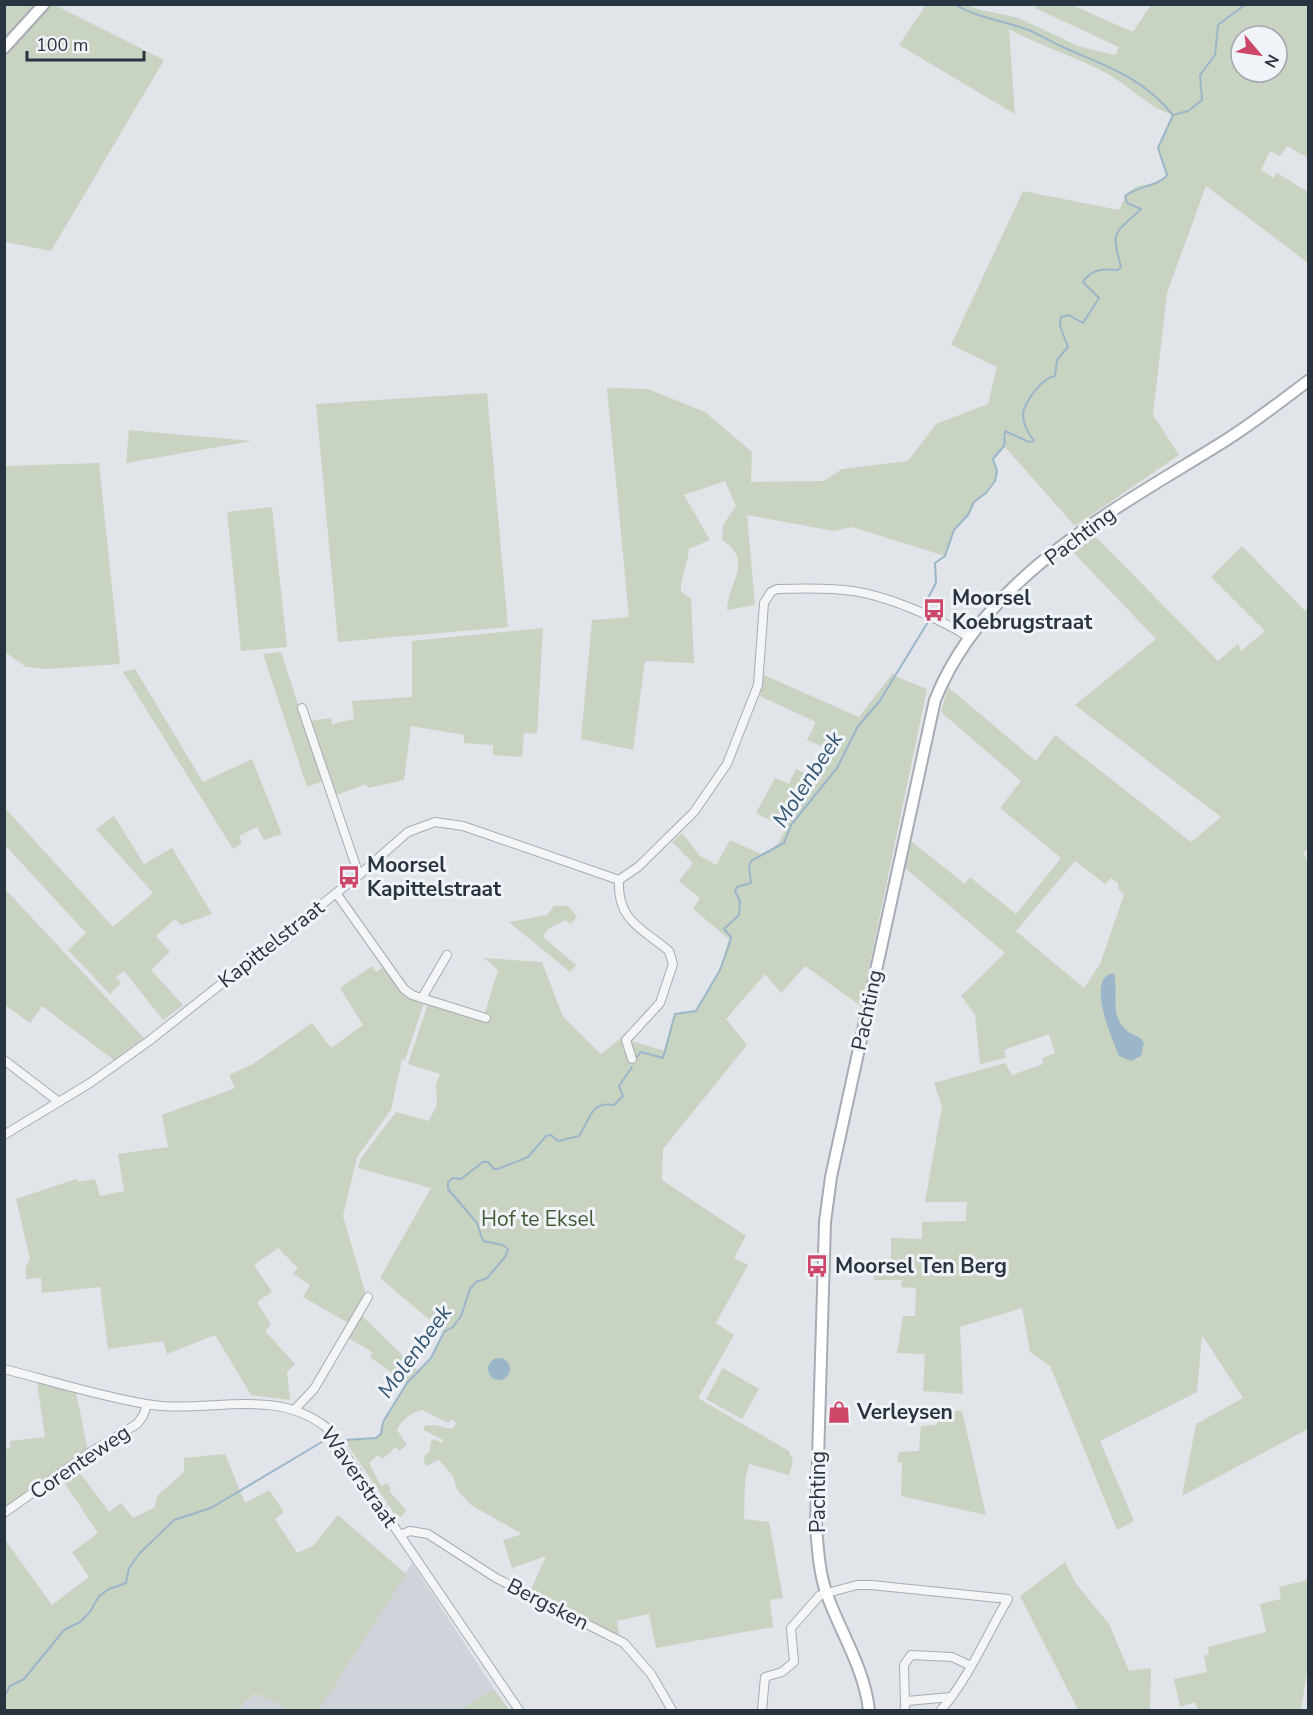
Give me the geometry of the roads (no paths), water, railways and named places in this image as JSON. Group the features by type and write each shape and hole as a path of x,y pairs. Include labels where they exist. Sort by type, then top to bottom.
{"main road":[{"path":"4,48 44,4"},
{"name":"Pachting","path":"868,1710 858,1664 820,1572 816,1527 827,1204 935,700 954,658 1005,596 1091,524 1225,441 1308,381"}],"street":[{"path":"632,1059 626,1040 660,1003 673,964 669,951 624,913 618,901 619,880 638,867 689,818 727,764 758,685 764,603 771,592 777,589 831,587 874,594 950,625 969,638"},
{"path":"302,708 359,875"},
{"name":"Kapittelstraat","path":"4,1135 59,1102 149,1041 359,875 408,832 423,825 448,822 619,880"},
{"path":"336,893 404,989 422,998 486,1018"},
{"path":"422,998 447,955"},
{"path":"4,1060 59,1102"},
{"path":"294,1410 314,1389 368,1297"},
{"name":"Waverstraat","path":"4,1369 147,1405 252,1403 294,1410 313,1416 327,1428 519,1710"},
{"name":"Corenteweg","path":"4,1513 89,1453 136,1424 143,1416 147,1405"},
{"name":"Bergsken","path":"400,1535 410,1531 421,1532 496,1578 624,1643 651,1674 672,1710"},
{"path":"762,1710 765,1677 782,1672 794,1662 791,1628 813,1600 827,1593 871,1585 1008,1599 971,1666 941,1710"},
{"path":"951,1697 904,1706 904,1665 911,1655 952,1657 971,1666"}],"water":[{"path":"1114,973 1116,1009 1120,1023 1144,1043 1141,1056 1131,1061 1119,1056 1103,1010 1101,985 1105,977"},
{"path":"495,1358 503,1358 510,1365 510,1373 503,1380 495,1380 488,1373 488,1365"}],"waterway":[{"path":"954,4 979,15 1029,30 1124,74 1149,91 1173,115"},
{"name":"Molenbeek","path":"927,608 928,598 936,583 935,563 945,556 954,530 968,515 974,502 986,493 995,481 997,471 993,459 1004,446 1005,431 1029,442 1034,441 1025,426 1024,410 1030,397 1039,386 1055,376 1057,360 1068,347 1060,326 1061,317 1069,315 1083,323 1099,298 1083,282 1086,277 1094,272 1118,270 1121,267 1116,246 1117,234 1141,209 1127,203 1125,196 1159,182 1167,175 1158,148 1173,115 1188,111 1202,100 1200,75 1215,55 1218,25 1246,4"},
{"name":"Molenbeek","path":"637,1057 641,1052 663,1058 675,1014 696,1011 720,970 731,937 724,929 739,915 740,901 735,891 737,887 751,883 749,866 751,861 784,843 791,825 837,768 858,726 879,702 928,622"},
{"name":"Molenbeek","path":"344,1440 376,1438 381,1434 383,1422 407,1383 431,1358 444,1332 453,1327 461,1316 470,1289 476,1282 487,1278 505,1257 508,1249 503,1245 483,1241 477,1223 448,1189 448,1182 453,1178 461,1179 483,1162 488,1162 494,1169 498,1169 528,1157 546,1136 551,1135 558,1141 579,1136 596,1109 606,1104 614,1105 623,1096 619,1086 632,1067"},
{"name":"Molenbeek","path":"4,1697 10,1686 24,1679 64,1630 80,1622 90,1612 99,1596 109,1589 126,1583 129,1568 140,1553 174,1520 211,1508 327,1439"}],"place":[{"name":"Moorsel Koebrugstraat","path":"934,610"},
{"name":"Moorsel Kapittelstraat","path":"349,877"},
{"name":"Moorsel Ten Berg","path":"817,1266"},
{"name":"Verleysen","path":"839,1412"}],"park label":[{"name":"Hof te Eksel","path":"538,1219"}]}
